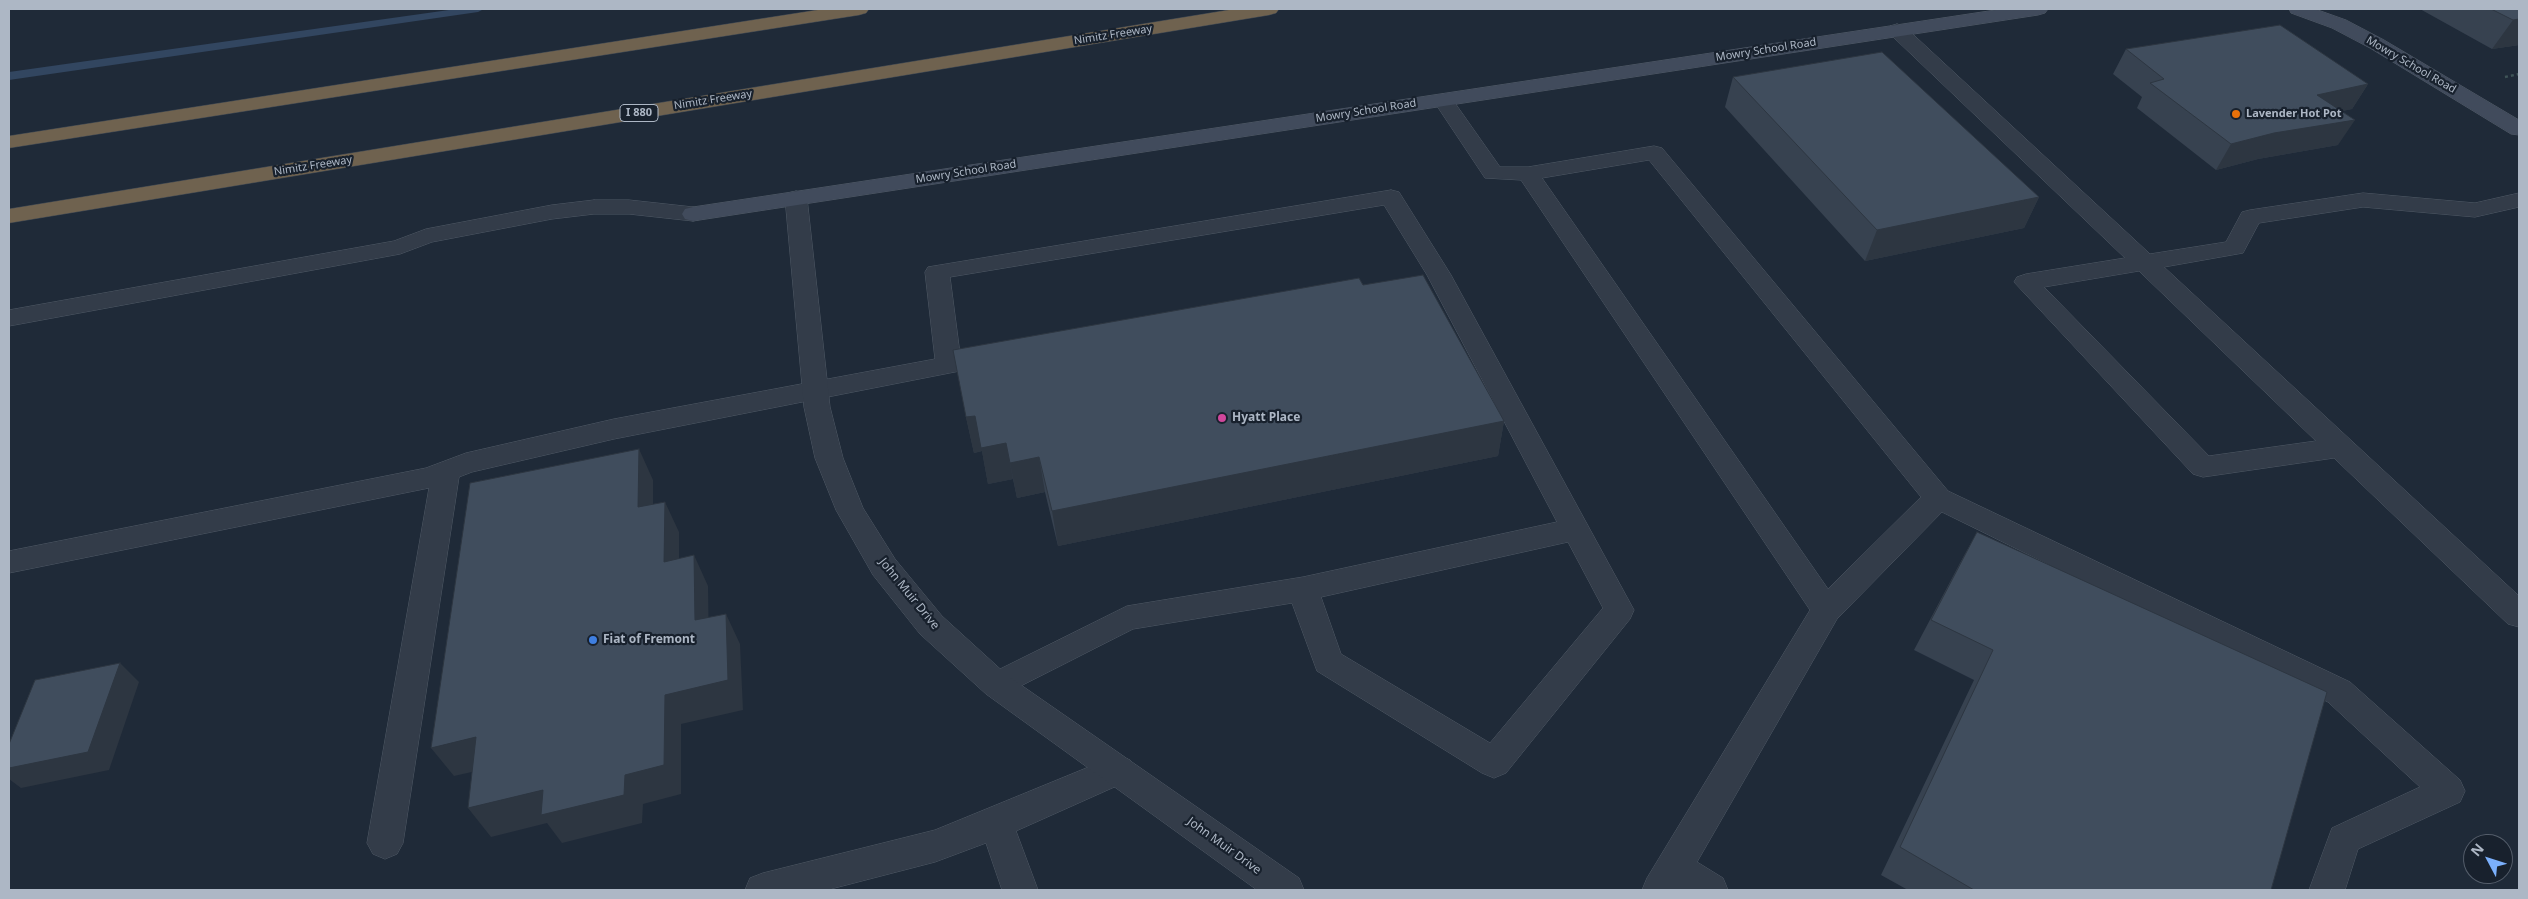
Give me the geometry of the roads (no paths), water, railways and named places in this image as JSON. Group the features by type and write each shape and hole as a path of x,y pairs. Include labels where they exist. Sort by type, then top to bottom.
{"highway":[{"path":"9,142 859,9"},
{"name":"Nimitz Freeway","path":"9,216 1269,9"}],"street":[{"name":"Mowry School Road","path":"9,318 400,247 426,236 552,212 629,207 693,214 2038,9"},
{"name":"Mowry School Road","path":"2298,9 2339,24 2377,44 2516,125"},
{"path":"1897,30 2519,615"},
{"path":"1443,100 1493,173 1528,174 1654,154 1938,498 2339,692 2448,791 2344,839 2327,890"},
{"path":"1528,174 1826,610"},
{"path":"949,365 937,272 1391,197 1429,277 1575,529 1619,610 1494,763 1328,662 1303,589"},
{"name":"John Muir Drive","path":"796,198 815,390 829,458 850,510 884,567 931,624 998,685 1286,890"},
{"path":"2340,447 2203,467 2026,282 2235,248 2250,216 2363,200 2475,210 2519,200"},
{"path":"9,562 431,478 466,462 605,431 988,358"},
{"path":"385,843 446,470"},
{"path":"1710,890 1667,879 1826,610 1938,498"},
{"path":"998,685 1127,618 1303,589 1575,529"},
{"path":"763,890 935,846 996,823 1118,770"},
{"path":"996,823 1020,890"}],"waterway":[{"path":"9,76 478,9"}],"place":[{"name":"Lavender Hot Pot","path":"2236,114"},
{"name":"Hyatt Place","path":"1222,418"},
{"name":"Fiat of Fremont","path":"593,640"}]}
